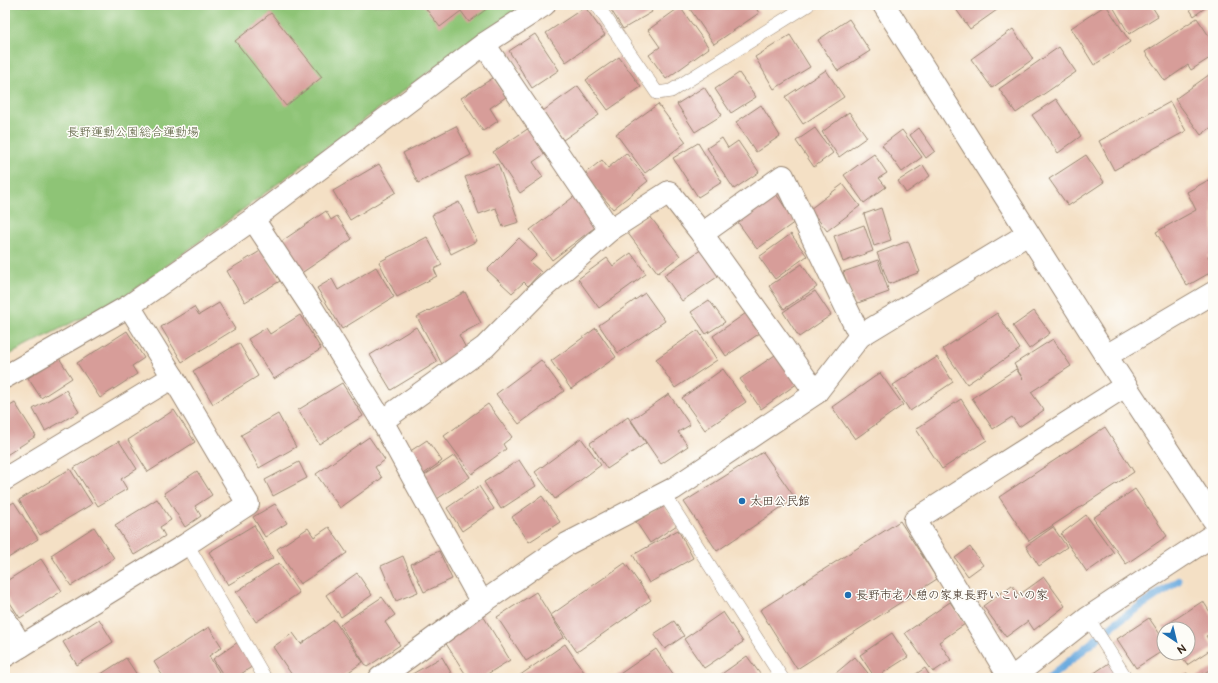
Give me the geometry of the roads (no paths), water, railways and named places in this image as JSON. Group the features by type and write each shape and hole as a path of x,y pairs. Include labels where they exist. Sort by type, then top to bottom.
{"street":[{"path":"5,377 129,306 253,219 484,44 544,5"},
{"path":"884,5 1125,386 1213,520"},
{"path":"484,44 610,230"},
{"path":"702,234 783,176 860,336"},
{"path":"382,421 485,348 543,288 610,230 669,192 702,234 816,393"},
{"path":"253,219 312,308 382,421 482,603"},
{"path":"380,678 482,603 567,544 673,489 816,393 860,336 1028,234"},
{"path":"1106,356 1213,293"},
{"path":"5,619 13,651 187,544 248,504 129,306"},
{"path":"5,479 173,377"},
{"path":"1125,386 915,520 1011,678 1213,535"}],"lane":[{"path":"597,5 657,93 671,91 808,5"},
{"path":"664,494 782,678"},
{"path":"187,544 265,678"},
{"path":"1090,621 1126,678"}],"waterway":[{"path":"1049,678 1118,621 1178,581"}],"place":[{"name":"太田公民館","path":"742,501"},
{"name":"長野市老人憩の家東長野いこいの家","path":"848,595"}],"park label":[{"name":"長野運動公園総合運動場","path":"133,132"}]}
